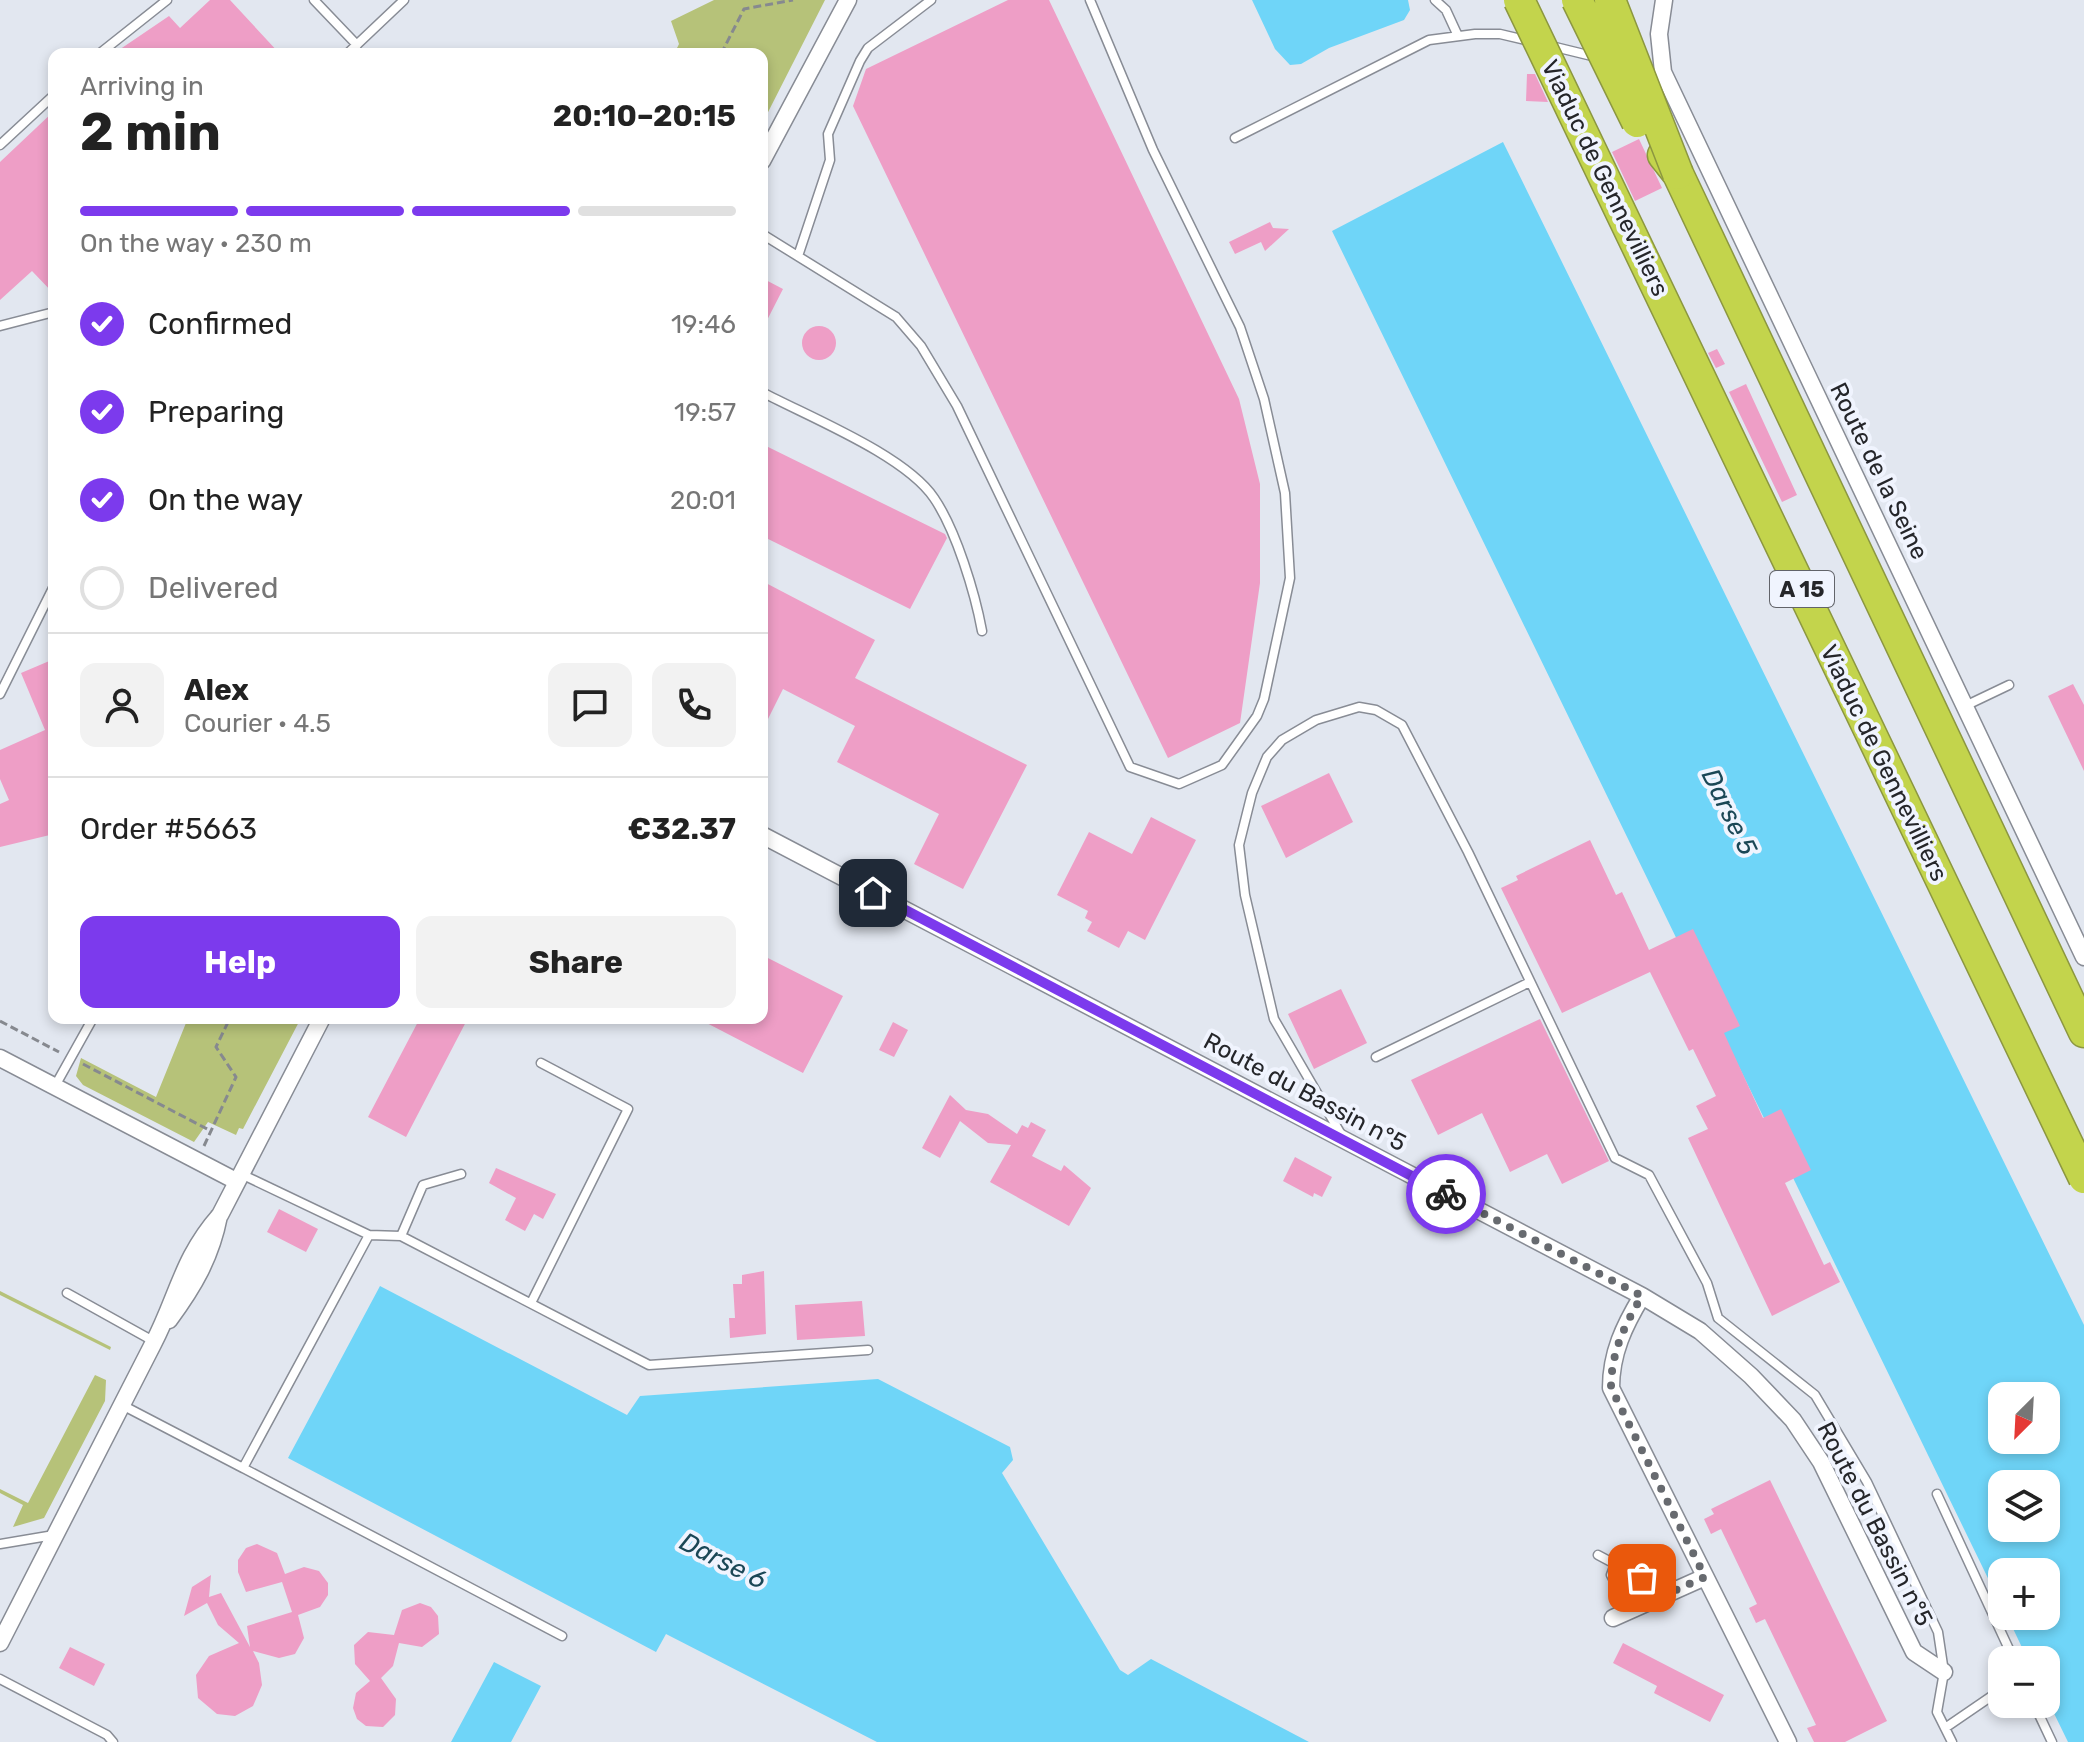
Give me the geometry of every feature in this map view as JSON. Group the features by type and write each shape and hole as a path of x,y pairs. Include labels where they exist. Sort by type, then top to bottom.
{"highway":[{"name":"Viaduc de Gennevilliers","path":"1519,0 2084,1178"},
{"name":"A 15","path":"1577,0 1637,122 1678,174 2084,1032"},
{"path":"1610,0 1678,174"}],"street":[{"path":"768,150 848,0"},
{"name":"Route de la Seine","path":"1664,0 1659,34 1663,72 2084,957"},
{"name":"Route du Bassin n°5","path":"768,838 1642,1296 1700,1331 1751,1376 1793,1420 1821,1462 1914,1652 1944,1672"},
{"path":"0,1643 156,1340 180,1275 199,1238 220,1215 319,1024"},
{"path":"0,1058 238,1177"},
{"path":"1642,1296 1618,1341 1611,1366 1611,1388 1788,1742"},
{"path":"1613,1618 1705,1577"}],"lane":[{"path":"107,48 167,0"},
{"path":"314,0 357,45"},
{"path":"354,48 404,0"},
{"path":"798,256 830,160 828,134 860,61 868,48 931,0"},
{"path":"768,238 896,317 921,346 957,406 1130,767 1179,784 1222,765 1257,716 1264,699 1290,578 1285,493 1264,399 1240,327 1153,150 1090,0"},
{"path":"1435,0 1446,10 1458,36"},
{"path":"1235,138 1429,40 1500,34 1663,72"},
{"path":"0,145 48,101"},
{"path":"0,326 48,314"},
{"path":"768,395 901,465 934,498 974,587 982,631"},
{"path":"0,694 48,598"},
{"path":"1965,707 2009,685"},
{"path":"1345,1140 1274,1019 1245,895 1239,845 1252,793 1267,757 1282,740 1316,720 1359,707 1376,710 1402,725 1615,1158 1649,1175 1707,1283 1718,1318 1815,1395 1852,1457 1938,1632 1944,1672 1937,1712 1952,1742"},
{"path":"1376,1057 1530,982"},
{"path":"55,1086 90,1024"},
{"path":"531,1303 628,1109 541,1063"},
{"path":"401,1236 423,1185 461,1174"},
{"path":"238,1177 369,1235 401,1236 649,1365 868,1350"},
{"path":"243,1468 369,1235"},
{"path":"67,1293 156,1340"},
{"path":"122,1405 562,1636"},
{"path":"1937,1494 2008,1646"},
{"path":"0,1544 55,1535"},
{"path":"1598,1555 1669,1593"},
{"path":"1615,1564 1611,1575 1624,1600"},
{"path":"0,1679 107,1735 113,1742"},
{"path":"1945,1728 1988,1699"},
{"path":"2041,1718 2052,1742"}],"path":[{"path":"724,48 744,9 793,0"},
{"path":"0,1021 211,1131 236,1077 216,1047 227,1024"}],"green space":[{"path":"714,0 825,0 768,112 768,48 677,48 679,44 671,21"},
{"path":"186,1024 298,1024 243,1129 239,1128 236,1135 208,1122 194,1142 83,1085 76,1076 81,1058 156,1097"},
{"path":"0,1291 111,1347 110,1350 0,1295"},
{"path":"95,1375 106,1380 105,1401 44,1518 13,1527 23,1505 0,1493 0,1489 28,1503"}],"water":[{"path":"1252,0 1408,0 1410,10 1404,20 1329,48 1301,64 1290,65 1275,49"},
{"name":"Darse 5","path":"1503,142 2084,1325 2084,1742 2068,1742 2056,1718 2060,1718 2060,1646 2021,1646 2014,1630 2060,1630 2060,1558 1988,1558 1988,1578 1332,231"},
{"name":"Darse 6","path":"380,1286 627,1415 640,1396 878,1379 1010,1447 1013,1460 1002,1473 1120,1670 1128,1675 1151,1659 1309,1742 877,1742 666,1634 656,1652 288,1458"},
{"path":"494,1662 541,1686 511,1742 451,1742"}],"building":[{"path":"210,0 230,0 274,48 122,48 169,16 180,28"},
{"path":"1008,0 1049,0 1239,399 1260,484 1260,583 1240,723 1168,758 853,106 866,69"},
{"path":"1527,74 1535,74 1548,102 1526,101"},
{"path":"48,117 48,288 32,271 0,300 0,162"},
{"path":"1639,139 1662,188 1635,201 1612,152"},
{"path":"1270,222 1273,228 1289,229 1265,251 1261,242 1235,254 1229,242"},
{"path":"768,281 783,289 768,318"},
{"path":"819,326 831,331 836,343 831,355 819,360 807,355 802,343 807,331"},
{"path":"1717,349 1725,364 1716,368 1708,353"},
{"path":"1746,384 1797,495 1782,502 1729,392"},
{"path":"768,447 945,534 947,538 910,609 768,539"},
{"path":"768,584 875,640 855,678 1027,765 963,889 914,864 939,814 837,762 855,726 783,689 768,719"},
{"path":"48,662 48,835 0,847 0,804 9,800 0,779 0,750 45,730 21,673"},
{"path":"2073,684 2084,705 2084,771 2048,696"},
{"path":"1329,773 1353,822 1286,858 1261,806"},
{"path":"1151,817 1196,840 1145,940 1128,931 1119,948 1087,931 1092,922 1085,918 1088,911 1057,895 1089,832 1132,854"},
{"path":"1590,840 1616,895 1622,892 1649,950 1693,929 1740,1026 1724,1033 1763,1118 1781,1109 1811,1170 1785,1183 1824,1265 1830,1262 1840,1282 1772,1316 1688,1138 1708,1129 1696,1106 1716,1096 1693,1049 1689,1051 1650,972 1562,1013 1501,888 1518,880 1516,876"},
{"path":"768,958 843,996 803,1073 709,1024 768,1024"},
{"path":"1341,989 1367,1043 1314,1069 1288,1014"},
{"path":"1540,1019 1609,1161 1562,1184 1547,1154 1510,1172 1482,1113 1438,1135 1411,1080"},
{"path":"893,1022 908,1030 894,1057 879,1050"},
{"path":"417,1024 465,1024 406,1137 368,1117"},
{"path":"950,1095 966,1110 988,1114 1017,1134 1022,1125 1028,1128 1031,1122 1046,1130 1032,1156 1061,1171 1064,1165 1091,1188 1069,1226 990,1182 1011,1145 988,1143 960,1121 940,1158 922,1148"},
{"path":"1295,1157 1332,1177 1322,1197 1314,1193 1313,1197 1283,1181"},
{"path":"496,1168 556,1194 543,1219 534,1214 525,1231 505,1220 516,1198 489,1183"},
{"path":"279,1209 318,1229 306,1252 267,1232"},
{"path":"764,1271 766,1334 730,1338 729,1318 735,1318 733,1284 742,1284 742,1275"},
{"path":"862,1301 865,1336 797,1340 795,1305"},
{"path":"1770,1480 1887,1721 1845,1742 1814,1742 1807,1728 1816,1725 1765,1619 1756,1623 1749,1608 1757,1604 1721,1529 1711,1534 1704,1519 1714,1514 1711,1509"},
{"path":"257,1544 277,1553 285,1574 304,1567 319,1571 328,1583 328,1595 320,1607 298,1615 304,1638 295,1654 279,1658 253,1651 259,1663 262,1685 253,1706 235,1716 217,1714 198,1698 196,1675 209,1656 239,1643 218,1625 207,1603 184,1616 192,1587 211,1575 209,1597 221,1593 250,1647 247,1626 292,1612 282,1582 246,1592 238,1572 238,1560 246,1548"},
{"path":"420,1603 431,1607 438,1616 439,1634 422,1647 399,1643 393,1666 381,1678 396,1699 395,1715 383,1727 366,1726 357,1719 353,1708 356,1693 370,1681 355,1664 354,1645 368,1632 394,1635 402,1610"},
{"path":"1623,1643 1724,1695 1710,1722 1654,1693 1657,1686 1613,1663"},
{"path":"70,1647 105,1664 94,1686 59,1668"}],"way so far":[{"path":"1446,1194 1642,1296 1618,1341 1611,1366 1611,1388 1705,1577 1669,1593 1642,1578"}],"route":[{"path":"873,893 1446,1194"}]}
